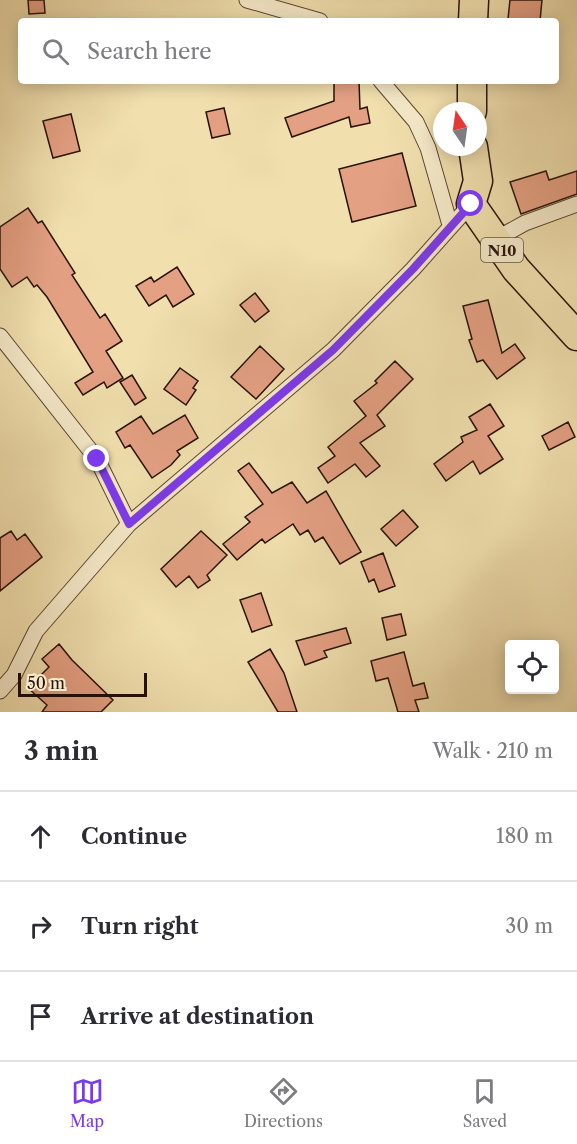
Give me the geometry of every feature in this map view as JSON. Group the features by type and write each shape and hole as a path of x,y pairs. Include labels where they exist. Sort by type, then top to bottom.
{"highway":[{"path":"473,18 474,0"},
{"path":"472,84 472,102"},
{"path":"471,204 478,181 474,156"},
{"name":"N10","path":"471,204 516,269 577,336"}],"street":[{"path":"247,0 310,18"},
{"path":"384,84 416,122 428,148 450,225"},
{"path":"0,691 14,675 36,631 129,524 333,350 413,269 471,204"},
{"path":"494,240 525,223 577,204"},
{"path":"0,336 97,459 129,524"}],"building":[{"path":"28,0 44,0 45,13 29,14"},
{"path":"510,0 542,0 540,18 508,18"},
{"path":"334,84 359,84 360,109 367,107 370,123 351,127 349,117 292,137 285,118 334,101"},
{"path":"224,108 230,134 212,138 206,112"},
{"path":"71,114 80,151 53,158 43,121"},
{"path":"402,153 416,206 352,222 339,169"},
{"path":"546,171 549,180 577,171 577,194 521,214 510,182"},
{"path":"28,208 38,223 42,221 75,273 72,275 100,318 105,314 122,341 106,351 123,378 107,388 104,382 83,395 75,383 93,372 47,297 37,285 34,287 27,277 12,287 0,269 0,227"},
{"path":"177,267 194,294 173,307 166,295 149,306 136,286 151,277 154,282"},
{"path":"255,293 269,311 255,322 240,305"},
{"path":"488,300 502,353 515,344 525,358 497,379 483,360 477,362 469,340 472,339 463,306"},
{"path":"260,346 284,369 256,399 231,377"},
{"path":"395,361 413,379 377,415 385,426 360,443 380,466 366,477 355,464 328,483 318,468 335,456 328,447 366,416 354,401 377,383 375,381"},
{"path":"180,368 198,381 193,388 196,390 186,405 164,389"},
{"path":"132,375 146,398 135,405 120,382"},
{"path":"490,404 504,426 488,436 503,459 480,474 473,461 446,481 434,464 463,442 461,437 477,430 469,417"},
{"path":"185,415 198,438 177,451 180,455 171,465 152,478 130,445 125,448 116,432 141,416 153,434"},
{"path":"568,422 575,437 549,450 542,436"},
{"path":"249,463 272,493 292,482 307,503 326,491 361,552 340,564 323,537 315,542 308,530 300,535 293,524 265,543 262,539 237,560 223,544 250,522 245,517 263,504 238,471"},
{"path":"403,510 418,527 396,546 381,529"},
{"path":"11,531 17,540 25,534 42,557 0,591 0,538"},
{"path":"201,531 227,555 207,575 210,580 198,588 189,576 176,587 161,569"},
{"path":"383,553 395,586 379,592 374,579 369,582 361,562"},
{"path":"261,593 272,625 252,632 240,600"},
{"path":"401,614 406,635 387,640 382,618"},
{"path":"346,628 351,643 324,651 327,657 305,665 296,641"},
{"path":"59,644 113,700 101,712 42,712 47,705 28,688 49,667 42,659"},
{"path":"270,649 284,673 297,712 278,712 248,662"},
{"path":"404,652 413,686 424,683 428,698 415,700 419,712 398,712 388,678 376,681 371,661"}],"route":[{"path":"97,459 129,524 333,350 413,269 471,204"}]}
